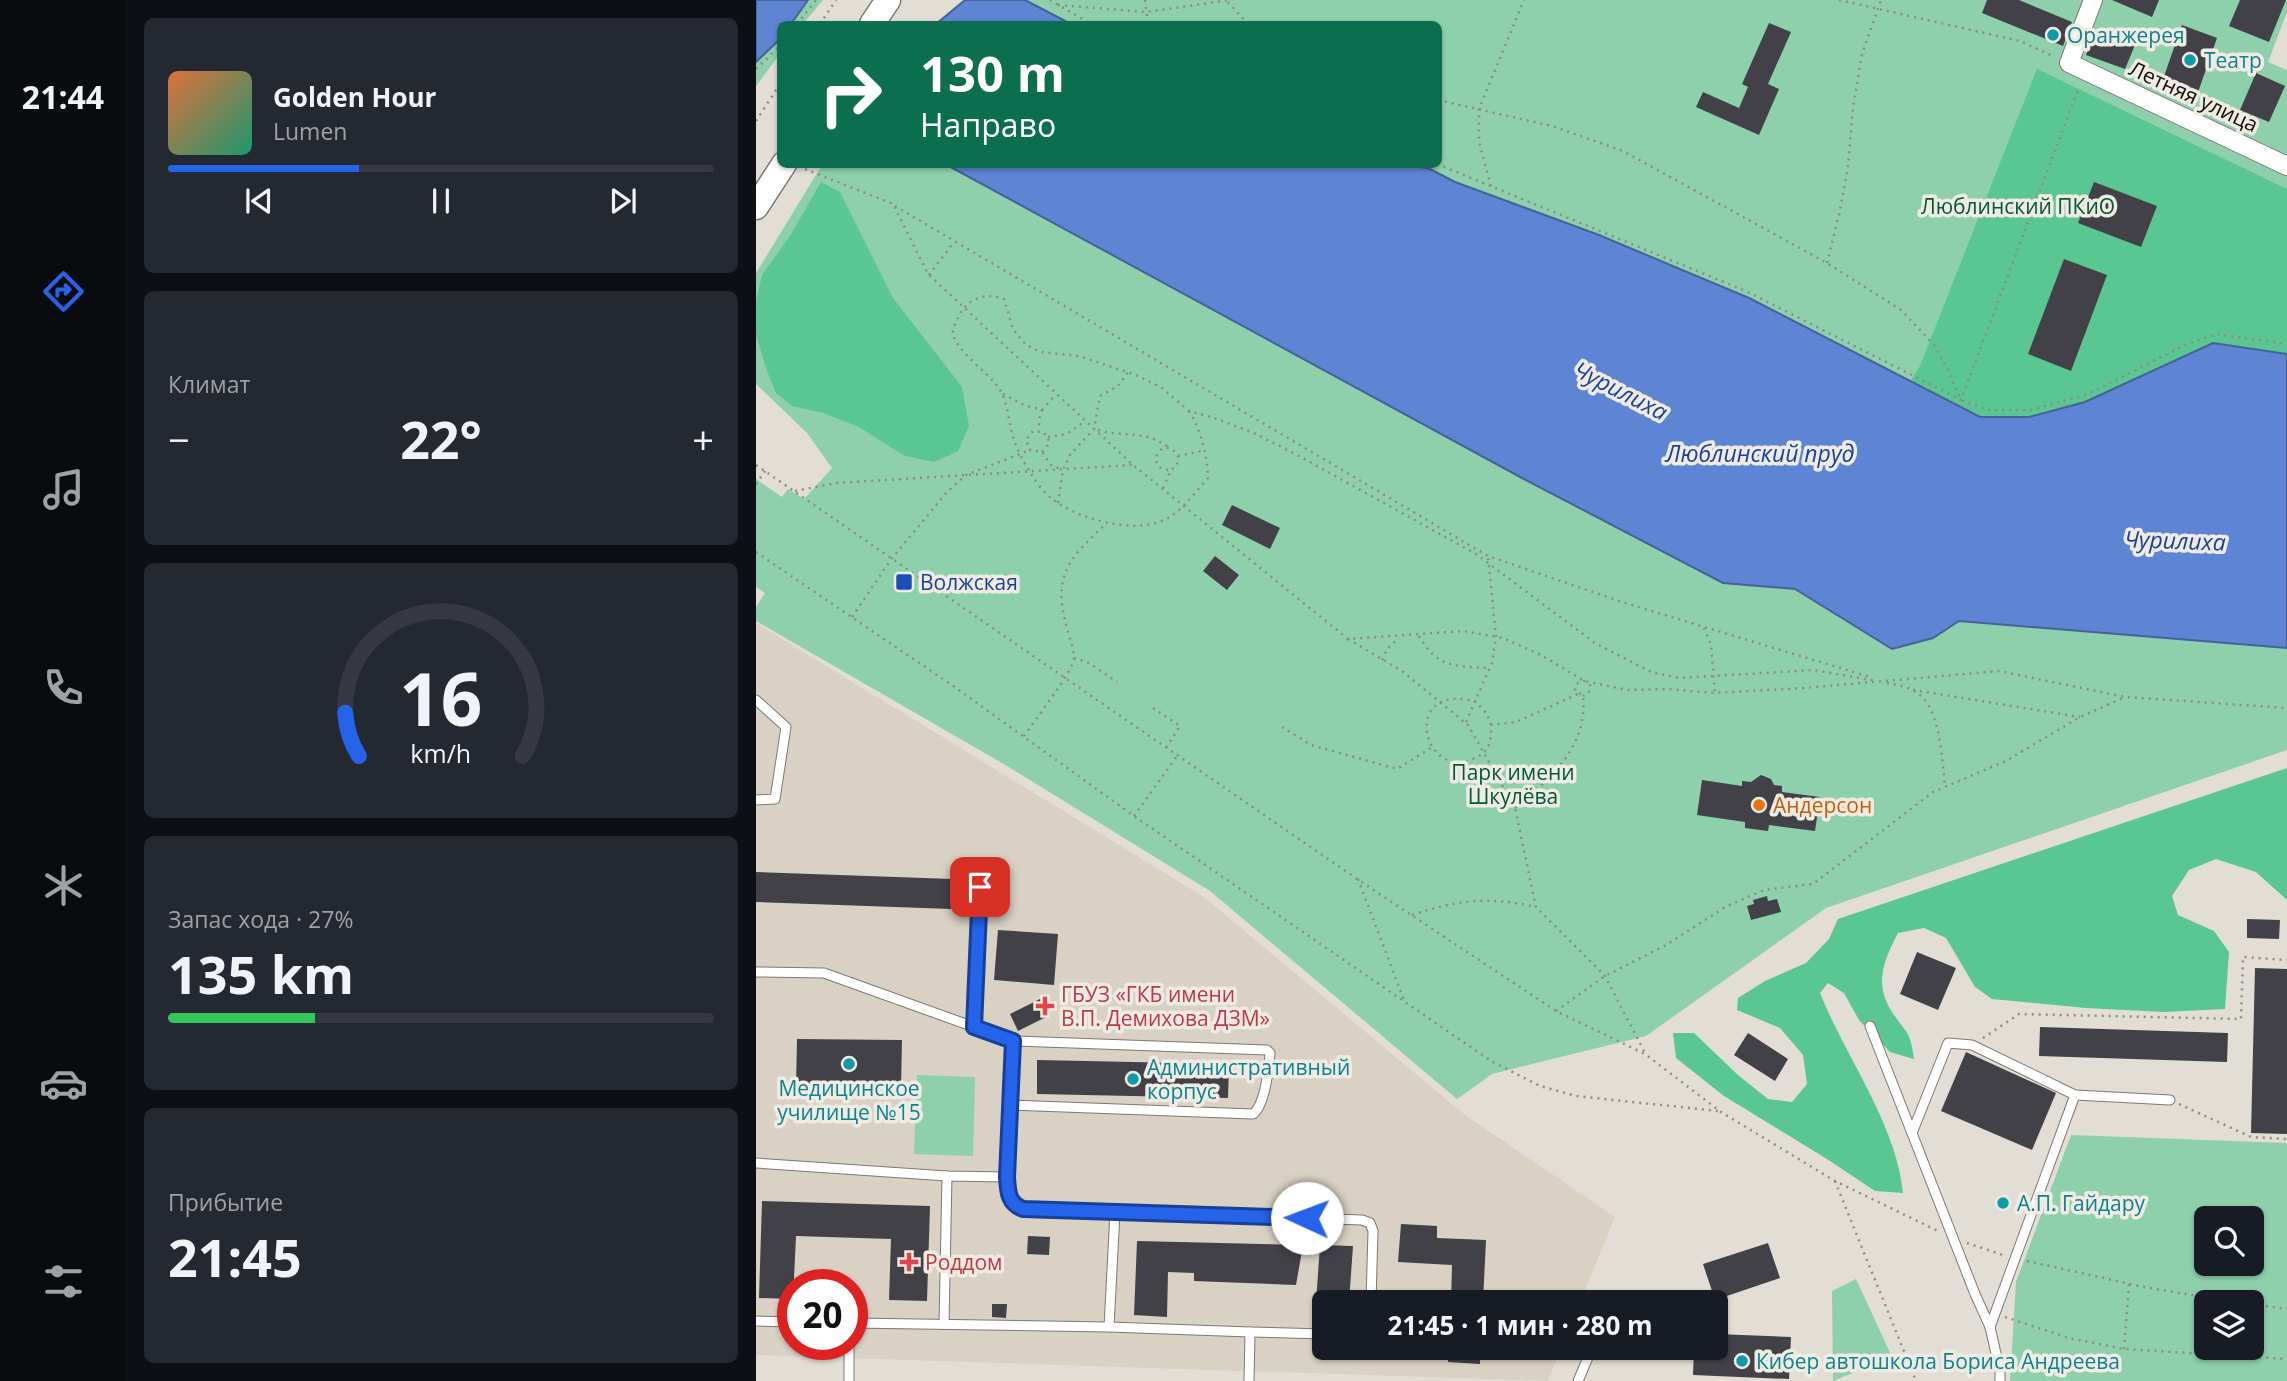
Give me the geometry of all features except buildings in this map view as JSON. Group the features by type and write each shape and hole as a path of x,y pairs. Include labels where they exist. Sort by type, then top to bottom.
{"main road":[{"path":"874,21 888,0"},
{"path":"756,207 794,168"}],"street":[{"path":"2077,67 2093,0"},
{"name":"Летняя улица","path":"2077,67 2287,166"}],"lane":[{"path":"756,700 786,727 775,799 756,800"},
{"path":"974,1027 980,887"},
{"path":"756,972 824,973 1013,1041 1267,1050 1270,1053 1263,1096 1258,1111 1253,1114 1010,1105"},
{"path":"1870,1026 1990,1327 2000,1381"},
{"path":"1013,1041 1007,1177 1009,1195 1014,1205 1023,1209 1362,1220 1370,1223 1373,1231 1371,1290"},
{"path":"1912,1133 1948,1043 1972,1045 2075,1095 2170,1100"},
{"path":"1990,1327 2075,1095"},
{"path":"756,1163 947,1176 1007,1177"},
{"path":"944,1324 947,1176"},
{"path":"1109,1327 1115,1212"},
{"path":"756,1321 777,1322"},
{"path":"868,1322 1312,1334"},
{"path":"1249,1381 1250,1332"},
{"path":"849,1360 849,1381"},
{"path":"1578,1381 1587,1360"}],"path":[{"path":"799,21 816,0"},
{"path":"822,21 836,0"},
{"path":"1050,0 1086,21"},
{"path":"1145,0 1148,21"},
{"path":"1058,5 1146,12 1228,0 1246,21"},
{"path":"1491,186 1479,142 1479,109 1524,0"},
{"path":"1839,0 2020,41 2077,67 1961,400"},
{"path":"1827,263 1848,167 1853,107 1862,54 1881,0"},
{"path":"756,69 777,49"},
{"path":"756,121 777,89"},
{"path":"1442,101 1552,126 1623,151 1827,263 1901,310 1934,345 1961,400"},
{"path":"1442,166 1748,292 1961,400 1989,410 2031,410 2088,394 2180,348 2215,334 2287,344"},
{"path":"798,168 893,204 1488,556 1622,602 1882,682 2080,717"},
{"path":"893,204 929,275 1133,465 1348,639 1402,671 1466,723 1515,808 1536,907"},
{"path":"929,275 954,242"},
{"path":"992,294 1004,299 1013,329 1026,344 1040,352 1079,356 1128,372 1162,388 1189,411 1196,422 1208,478 1176,514 1160,522 1138,525 1096,520 1058,503 1048,496 1020,453 1012,435 1009,414 1001,393 985,372 957,344 953,330 964,308 975,299 992,294"},
{"path":"1058,503 1063,470 1070,455 1094,429 1100,396 1118,386 1128,372"},
{"path":"1001,393 1024,405 1042,410"},
{"path":"1042,453 1049,444 1048,438 1039,430 1039,420 1042,410 1056,394"},
{"path":"1189,411 1254,433 1476,554 1595,643 1651,672 1679,678 1814,670 1882,682"},
{"path":"1048,438 1067,434 1085,421"},
{"path":"1094,429 1118,434 1147,435 1174,450 1178,456 1177,464 1162,489"},
{"path":"1030,450 1027,446 1029,434 1039,430"},
{"path":"1168,447 1161,449 1156,461 1158,467 1171,470"},
{"path":"852,617 891,558 947,492 966,475 1030,450 1042,453 1051,465 1063,470"},
{"path":"1178,456 1204,450"},
{"path":"756,465 1357,879 1556,1011 1645,1054 1721,1112 1835,1181 1886,1208 1954,1238 2014,1258 2129,1284 2194,1295"},
{"path":"794,491 836,483 1133,465"},
{"path":"756,484 765,471"},
{"path":"1024,736 1074,658 1062,606 1065,569 1081,548 1108,522"},
{"path":"756,552 1491,1061 1540,1086 1576,1096 1721,1112"},
{"path":"1466,723 1490,668 1496,637 1488,556"},
{"path":"1704,627 1711,645 1715,693"},
{"path":"1348,639 1464,631 1496,637 1543,656 1590,685 1590,691 1583,696 1579,731 1563,764 1515,808"},
{"path":"1419,636 1436,659 1454,666 1490,668"},
{"path":"1382,660 1387,649 1400,637"},
{"path":"1074,658 1089,663 1117,682"},
{"path":"1583,696 1575,690 1576,684 1584,681 1628,690 1668,689 1715,693 1999,671 2124,697 2287,708"},
{"path":"1910,689 1922,697 1933,718 1941,743 1945,786"},
{"path":"1491,724 1516,722 1578,694"},
{"path":"1556,1011 1605,976 1666,945 1727,906 1764,890 1813,884 1933,792 2006,761 2080,717 2124,697"},
{"path":"1453,699 1475,701 1487,714 1491,724 1491,741 1484,753 1469,761 1448,761 1431,748 1426,731 1429,714 1440,702 1453,699"},
{"path":"1153,708 1180,726 1166,748"},
{"path":"1283,727 1311,745 1397,769 1431,748"},
{"path":"1134,816 1177,756"},
{"path":"1357,879 1405,1003"},
{"path":"1412,915 1452,902 1512,901 1536,907 1605,976 1645,1054"},
{"path":"1972,1045 2019,1014 2241,1019 2243,957 2287,960"},
{"path":"2170,1100 2251,1137 2287,1139"},
{"path":"1835,1181 1916,1381"},
{"path":"2124,1349 2129,1284"},
{"path":"2264,1305 2287,1308"},
{"path":"1995,1314 2069,1338 2124,1349 2287,1359"}],"shaded area":[{"name":"ГБУЗ «ГКБ имени В.П. Демихова ДЗМ»","path":"756,623 1204,897 1465,1115 1615,1217 1585,1290 1312,1290 1312,1360 1556,1360 1548,1381 868,1359 868,1269 777,1269 777,1356 756,1355"}],"green space":[{"path":"756,0 823,0 806,21 777,21 777,58 756,86"},
{"name":"Люблинский ПКиО","path":"1025,0 2287,0 2287,12 2268,62 2287,70 2287,354 2273,350 1980,417 1749,298 1599,235 1455,182 1425,168 1442,168 1442,21 1065,21"},
{"path":"2037,69 2287,189 2287,354 2213,343 2085,402 2029,417 1980,417 1910,382 1920,366"},
{"name":"Парк имени Шкулёва","path":"820,168 953,168 1522,478 1723,583 1795,589 1892,649 1933,638 1958,621 2287,648 2287,750 1826,908 1646,1036 1492,1074 1457,1099 1210,891 1002,763 756,621 756,607 765,593 756,587 756,479 782,497 788,489 804,499 832,468 807,433 756,384 756,273"},
{"path":"821,182 840,192 893,298 962,387 969,426 958,451 934,462 905,456 859,427 823,413 792,406 776,393 767,371 756,335 756,301 762,275 790,236"},
{"path":"2287,768 2287,900 2256,872 2216,859 2189,870 2172,896 2178,915 2214,931 2229,952 2225,1009 2164,1012 1992,999 1975,987 1946,938 1924,928 1898,933 1882,974 1884,994 1908,1035 1914,1059 1890,1052 1859,1020 1844,993 1828,983 1820,993 1881,1116 1891,1141 1903,1193 1875,1191 1724,1096 1676,1058 1673,1033 1694,1033 1768,1099 1792,1102 1807,1084 1803,1055 1780,1028 1737,1010 1738,998 1765,981 1806,963 1829,939 1838,919"},
{"path":"917,1075 975,1077 973,1156 914,1154"},
{"path":"2071,1135 2287,1143 2287,1381 2010,1381 2016,1282"},
{"path":"1856,1279 1892,1357 1833,1381 1832,1291"}],"water":[{"path":"756,0 808,0 793,21 777,21 777,42 756,62"},
{"path":"965,0 1025,0 1065,21 940,21"},
{"name":"Люблинский пруд","path":"953,168 1430,169 1455,182 1599,235 1749,298 1980,417 2029,417 2085,402 2213,343 2287,354 2287,648 1959,621 1933,638 1892,649 1795,589 1723,583 1522,478"}],"place":[{"name":"Оранжерея","path":"2053,35"},
{"name":"Театр","path":"2190,60"},
{"name":"Волжская","path":"904,582"},
{"name":"Андерсон","path":"1759,805"},
{"name":"ГБУЗ «ГКБ имени В.П. Демихова ДЗМ»","path":"1045,1006"},
{"name":"Медицинское училище №15","path":"849,1064"},
{"name":"Административный корпус","path":"1133,1079"},
{"name":"А.П. Гайдару","path":"2003,1203"},
{"name":"Роддом","path":"909,1262"},
{"name":"Кибер автошкола Бориса Андреева","path":"1742,1361"}],"route":[{"path":"980,887 974,1027 1013,1041 1007,1177 1009,1195 1014,1205 1023,1209 1307,1218"}],"water label":[{"name":"Чурилиха","path":"1621,390"},
{"name":"Чурилиха","path":"2175,540"}]}
